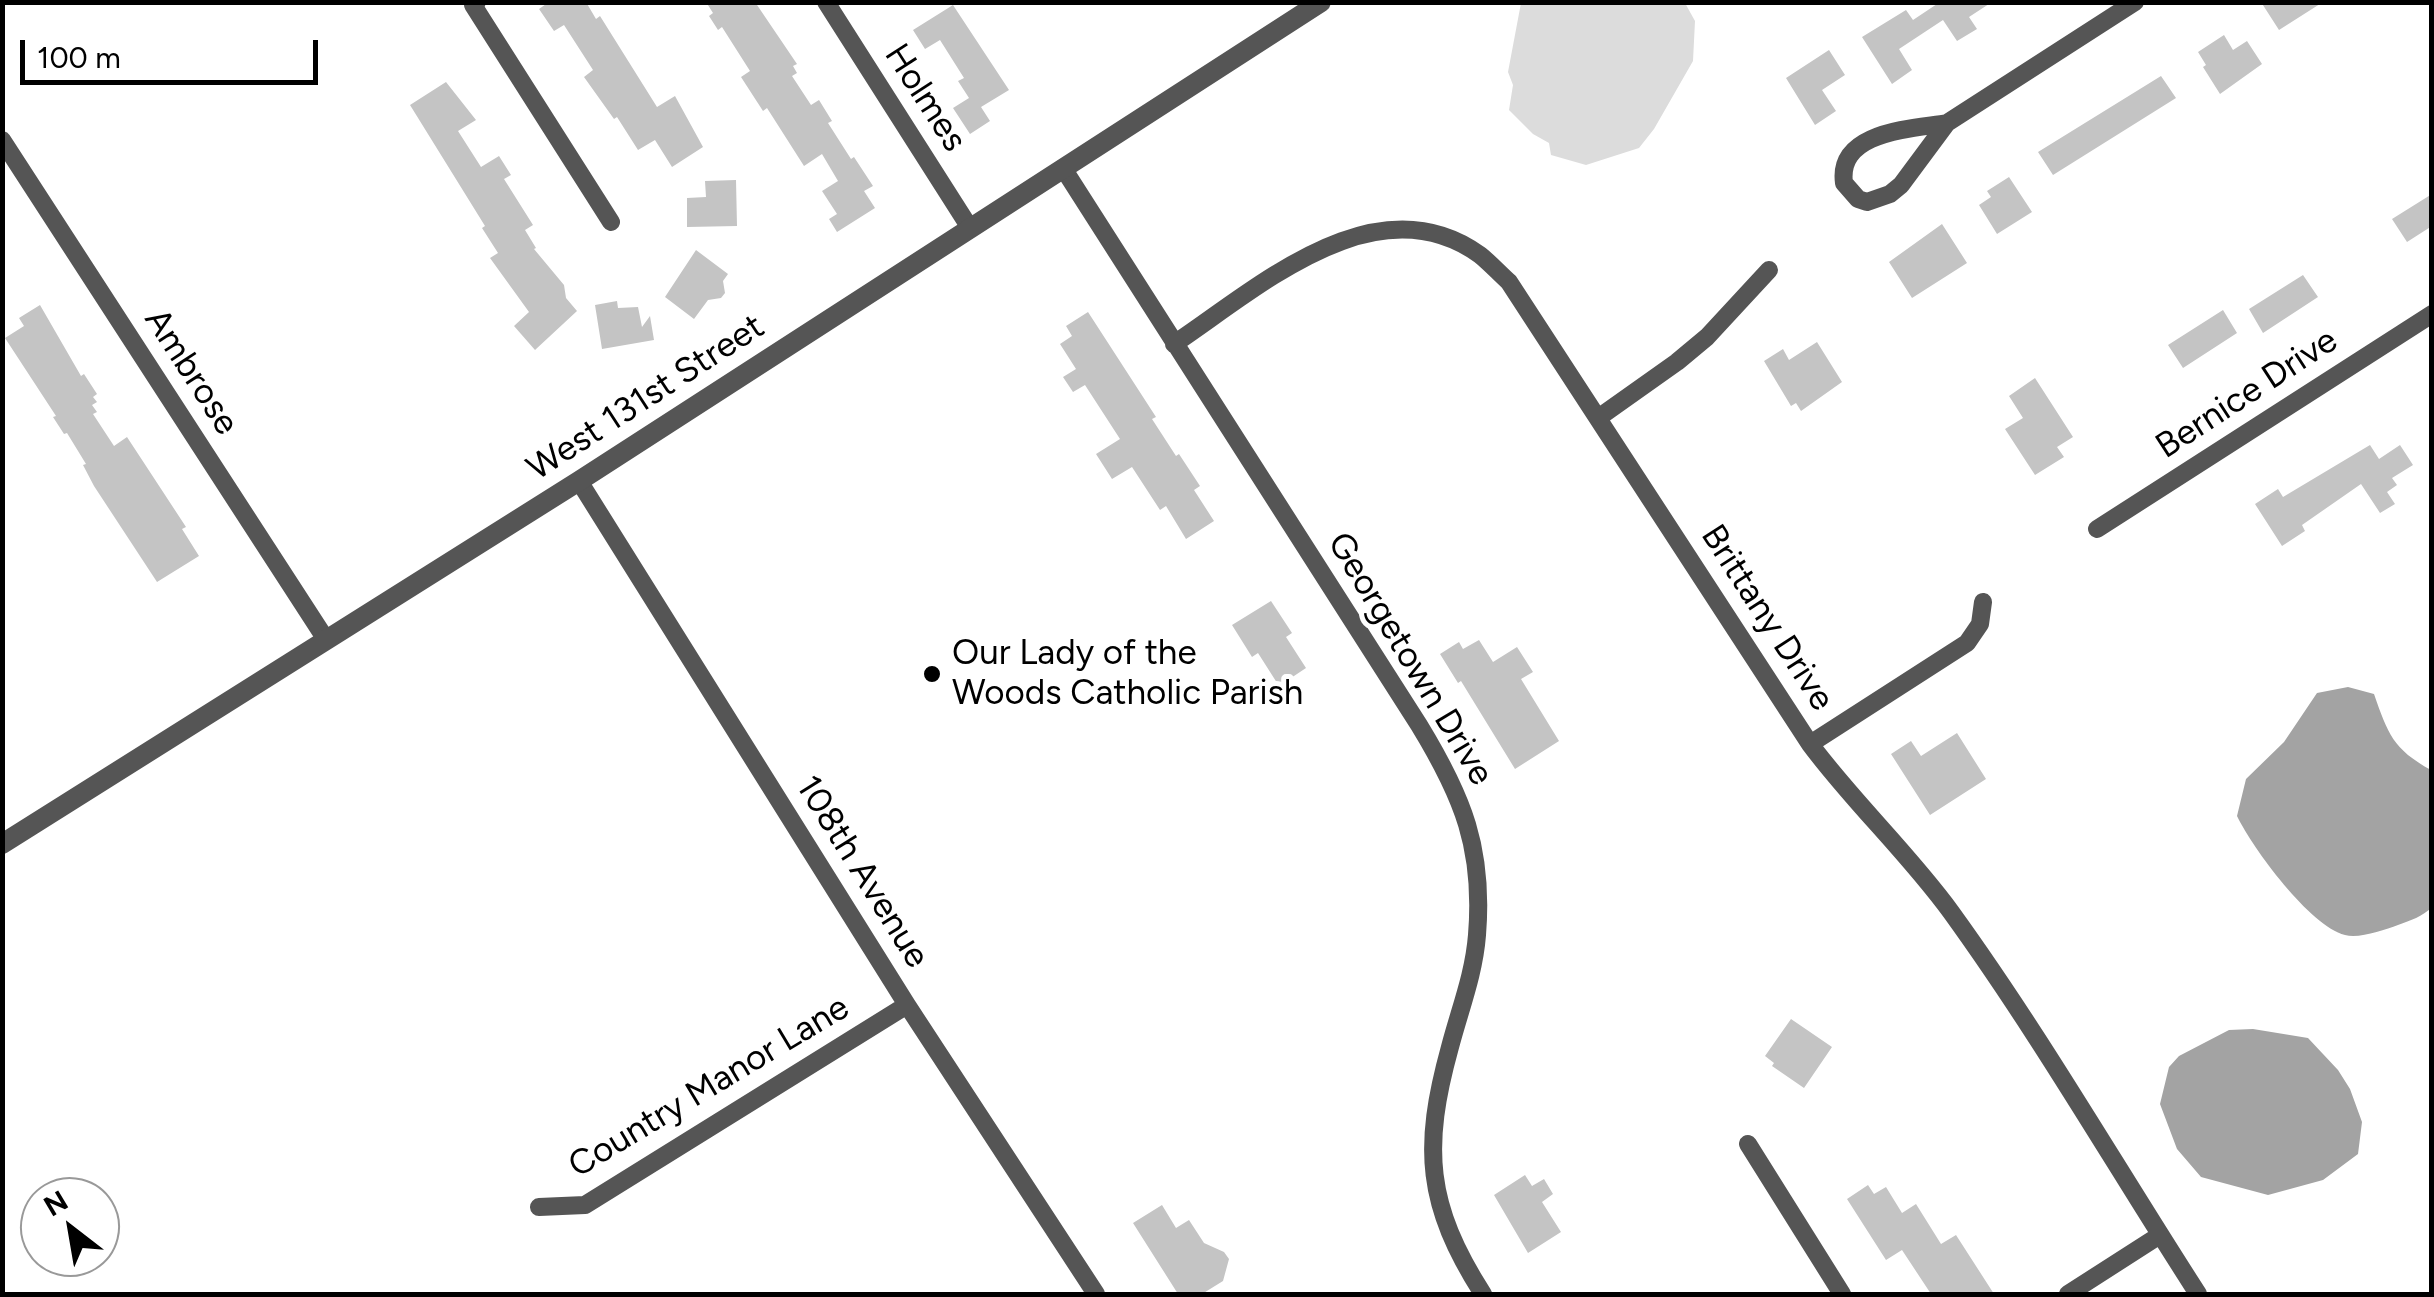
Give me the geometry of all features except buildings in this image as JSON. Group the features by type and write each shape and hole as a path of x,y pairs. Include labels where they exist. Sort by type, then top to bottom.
{"street":[{"name":"Holmes","path":"826,2 970,228"},
{"name":"West 131st Street","path":"2,844 579,481 1321,2"},
{"path":"1947,123 1865,142 1845,162 1844,183 1858,199 1867,202 1890,194 1947,123 2136,2"},
{"path":"475,4 611,222"},
{"name":"Ambrose","path":"2,140 325,638"},
{"name":"Georgetown Drive","path":"1063,168 1409,709 1460,798 1476,861 1477,936 1472,970 1436,1102 1432,1156 1437,1196 1446,1223 1483,1294"},
{"name":"Brittany Drive","path":"1174,344 1318,248 1353,235 1414,231 1444,237 1479,254 1508,282 1810,744 1900,846 1953,915 2079,1104 2198,1294"},
{"path":"1598,418 1677,362 1769,270"},
{"name":"Bernice Drive","path":"2097,530 2432,314"},
{"name":"108th Avenue","path":"579,481 907,1006 1096,1294"},
{"path":"1810,744 1967,643 1980,624 1983,602"},
{"name":"Country Manor Lane","path":"538,1206 585,1205 907,1006"},
{"path":"1748,1144 1842,1294"},
{"path":"2068,1294 2160,1235"}],"shaded area":[{"path":"1521,3 1685,3 1695,21 1693,61 1639,148 1586,165 1551,155 1549,143 1533,134 1509,110 1513,85 1508,72"},
{"path":"2348,687 2374,694 2383,720 2400,747 2431,770 2432,907 2420,916 2357,936 2331,929 2300,902 2269,866 2237,816 2246,779 2284,742 2317,693"},
{"path":"2253,1029 2308,1038 2338,1070 2362,1122 2358,1154 2323,1180 2268,1195 2201,1177 2177,1149 2160,1104 2169,1067 2179,1056 2229,1030"}],"place":[{"name":"Our Lady of the Woods Catholic Parish","path":"932,674"}]}
